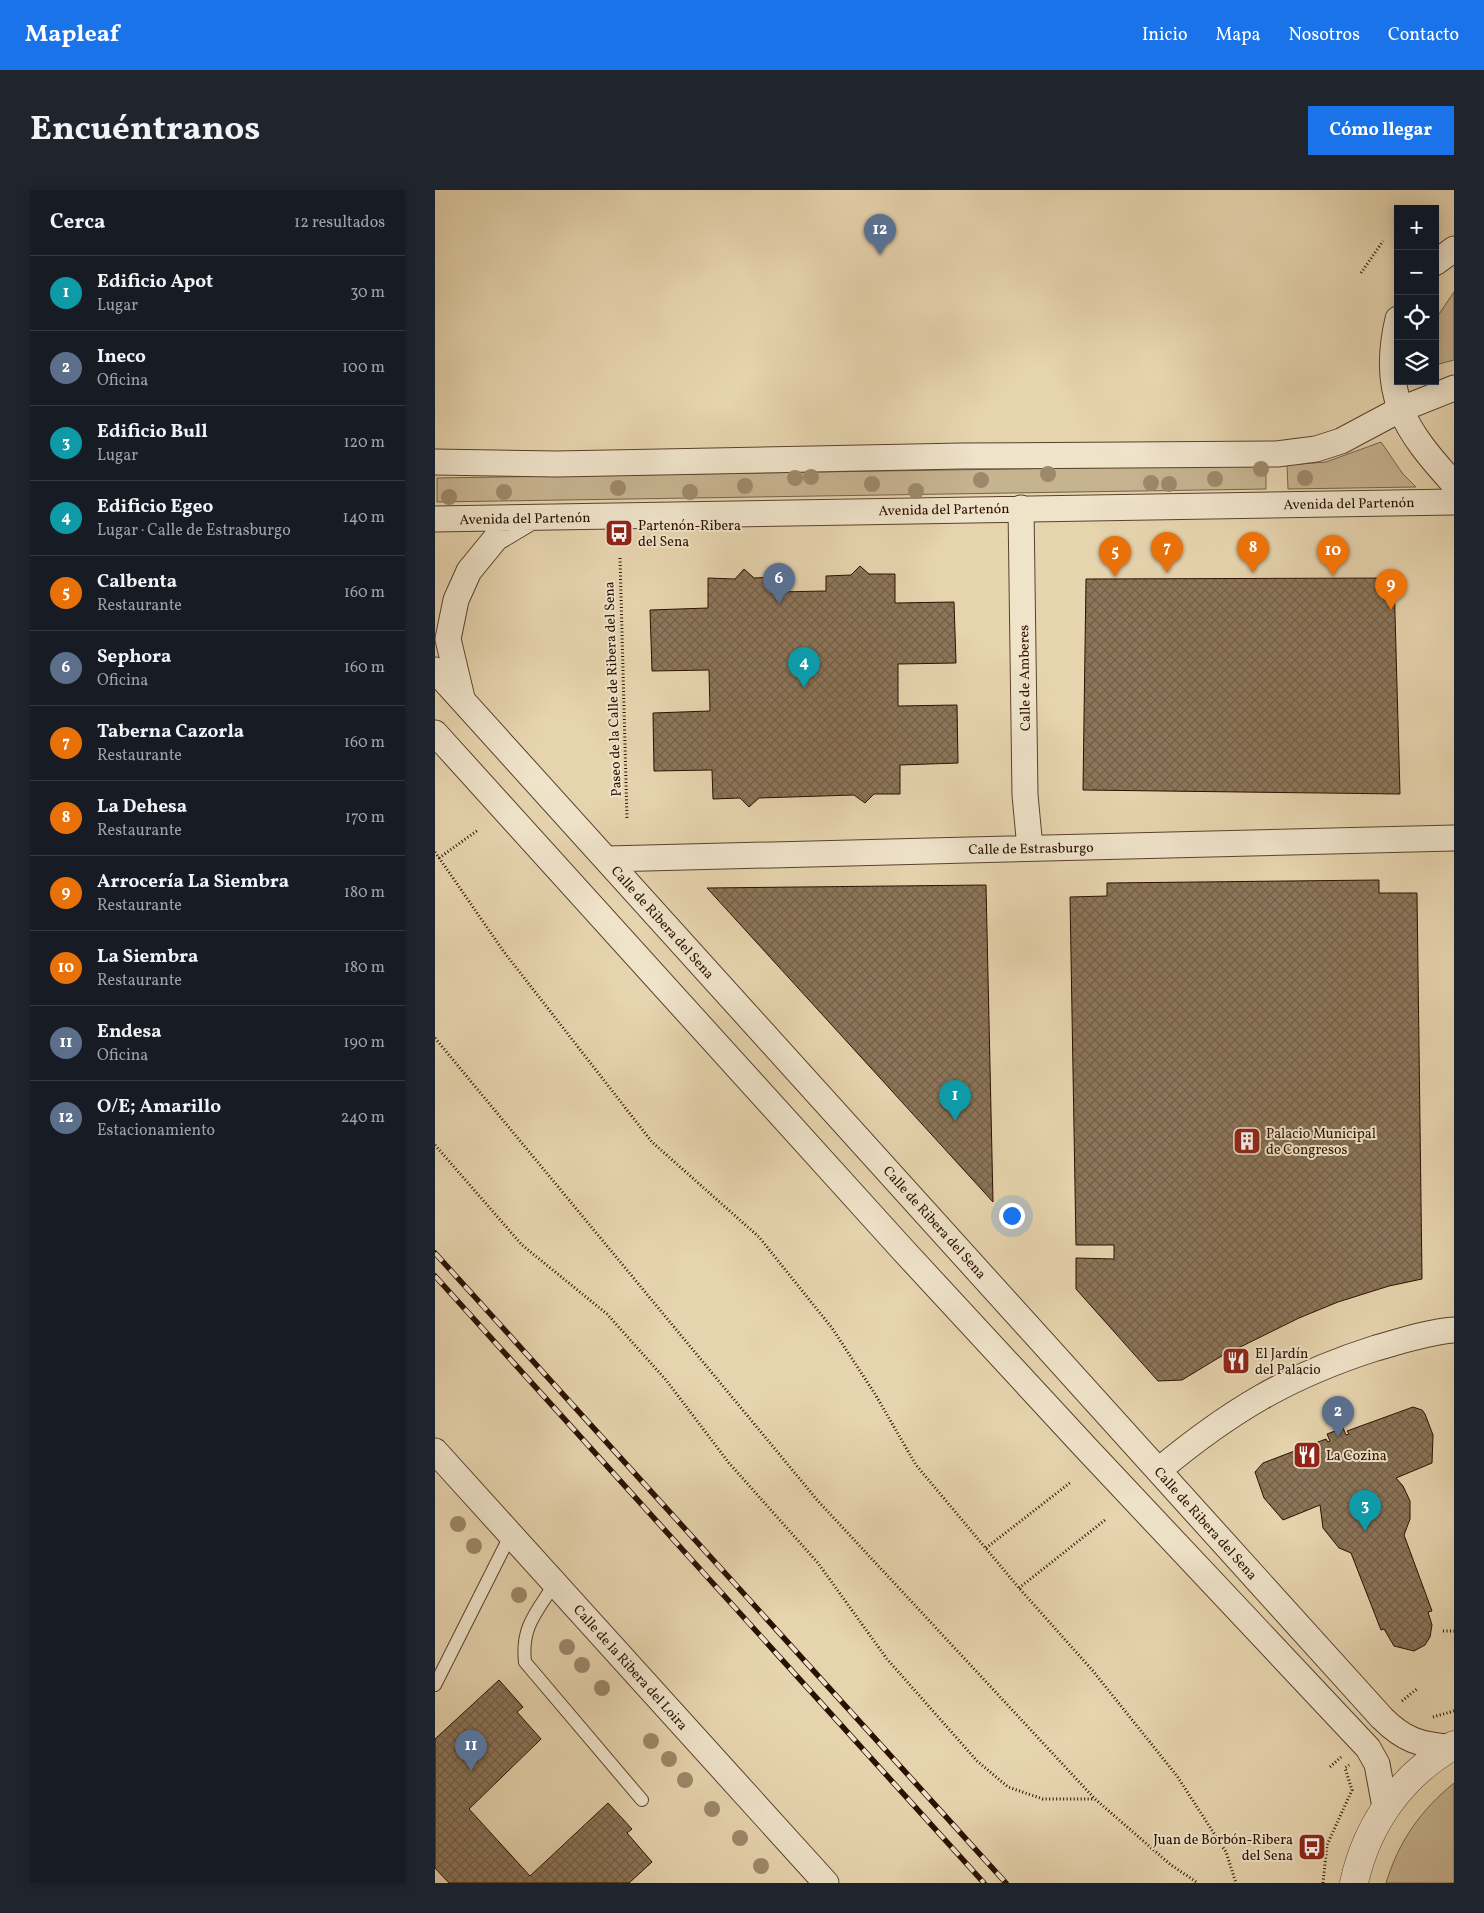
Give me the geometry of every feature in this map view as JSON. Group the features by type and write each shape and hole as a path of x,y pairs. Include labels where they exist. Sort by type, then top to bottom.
{"street":[{"path":"1439,260 1454,249"},
{"path":"1394,336 1392,368 1399,410 1423,450 1454,484"},
{"path":"435,462 557,464 942,456 1277,454 1316,449 1341,441 1399,410 1454,388"},
{"name":"Avenida del Partenón","path":"435,519 1454,502"},
{"name":"Calle de Amberes","path":"1021,508 1025,795 1030,848"},
{"path":"462,698 448,639 456,600 469,571 496,538 531,517"},
{"name":"Calle de Ribera del Sena","path":"435,670 1391,1726 1403,1737 1419,1743 1452,1746"},
{"path":"435,733 903,1250 1368,1748 1377,1764 1385,1807"},
{"name":"Calle de Estrasburgo","path":"607,859 1454,838"},
{"path":"1159,1470 1200,1436 1237,1410 1291,1380 1341,1360 1392,1344 1440,1331 1454,1330"},
{"name":"Calle de la Ribera del Loira","path":"435,1451 826,1883"},
{"path":"1354,1883 1359,1862 1385,1807 1415,1774 1452,1746"}],"lane":[{"path":"435,1685 511,1534"},
{"path":"555,1583 527,1626 523,1643 525,1662 642,1800"}],"path":[{"path":"1361,273 1383,241"},
{"name":"Paseo de la Calle de Ribera del Sena","path":"620,558 627,820"},
{"path":"439,858 478,830"},
{"path":"435,852 504,952 652,1142 759,1238 832,1328 875,1394 916,1465 1019,1588 1093,1671 1177,1776 1226,1852 1236,1883"},
{"path":"435,1038 818,1501 1095,1799 1171,1865 1198,1883"},
{"path":"435,1145 521,1245 607,1314 666,1380 729,1464 818,1563 887,1659 977,1761 1009,1787 1043,1799 1095,1799"},
{"path":"986,1548 1071,1482"},
{"path":"1019,1588 1105,1520"},
{"path":"1443,1632 1454,1631"},
{"path":"1396,1706 1418,1688"},
{"path":"1330,1767 1342,1756"},
{"path":"1323,1883 1327,1845 1352,1790 1345,1768 1351,1763"}],"shaded area":[{"path":"1454,292 1454,360 1439,364 1439,340 1439,314"},
{"path":"1381,442 1403,474 1416,487 1288,489 1287,465 1326,462"},
{"path":"1266,465 1266,489 437,502 437,478"},
{"path":"1454,1783 1454,1883 1386,1883 1397,1854 1412,1828 1431,1805"}],"building":[{"path":"860,566 869,574 895,574 895,603 954,602 956,663 898,664 898,706 957,705 958,763 900,765 900,794 874,794 865,803 854,795 759,798 749,807 740,798 713,799 712,770 654,771 653,713 710,711 709,670 652,671 650,610 708,608 708,578 735,579 744,569 754,578 777,577 777,592 826,591 826,576 851,575"},
{"path":"1394,578 1400,794 1083,790 1086,579"},
{"name":"Palacio Municipal de Congresos","path":"1379,880 1379,893 1417,893 1422,1279 1389,1286 1338,1302 1299,1318 1220,1357 1182,1380 1158,1381 1076,1289 1076,1258 1114,1259 1114,1245 1076,1245 1070,897 1107,896 1107,883"},
{"path":"986,885 993,1202 707,888"},
{"path":"1413,1407 1422,1410 1425,1414 1433,1435 1432,1463 1396,1478 1403,1486 1410,1501 1410,1519 1404,1535 1432,1611 1428,1612 1432,1625 1430,1637 1425,1645 1414,1651 1394,1646 1384,1629 1381,1630 1351,1553 1339,1548 1323,1528 1320,1505 1283,1520 1264,1498 1255,1472 1263,1463 1326,1439 1328,1442 1330,1441 1327,1434 1343,1428 1346,1435 1349,1434 1347,1431"},
{"path":"499,1680 523,1707 517,1712 541,1739 469,1809 530,1876 608,1803 632,1829 627,1833 652,1862 629,1883 449,1883 435,1868 435,1739"}],"railway":[{"path":"435,1253 1006,1883"},
{"path":"435,1276 984,1883"}],"place":[{"name":"O/E; Amarillo","path":"880,255"},
{"name":"Partenón-Ribera del Sena","path":"619,533"},
{"name":"Taberna Cazorla","path":"1167,573"},
{"name":"La Dehesa","path":"1253,573"},
{"name":"La Siembra","path":"1333,576"},
{"name":"Calbenta","path":"1115,577"},
{"name":"Sephora","path":"779,604"},
{"name":"Arrocería La Siembra","path":"1391,610"},
{"name":"Edificio Egeo","path":"804,688"},
{"name":"Edificio Apot","path":"955,1121"},
{"name":"Palacio Municipal de Congresos","path":"1247,1141"},
{"name":"El Jardín del Palacio","path":"1236,1361"},
{"name":"Ineco","path":"1338,1437"},
{"name":"La Cozina","path":"1307,1455"},
{"name":"Edificio Bull","path":"1365,1531"},
{"name":"Endesa","path":"471,1771"},
{"name":"Juan de Borbón-Ribera del Sena","path":"1312,1847"}]}
